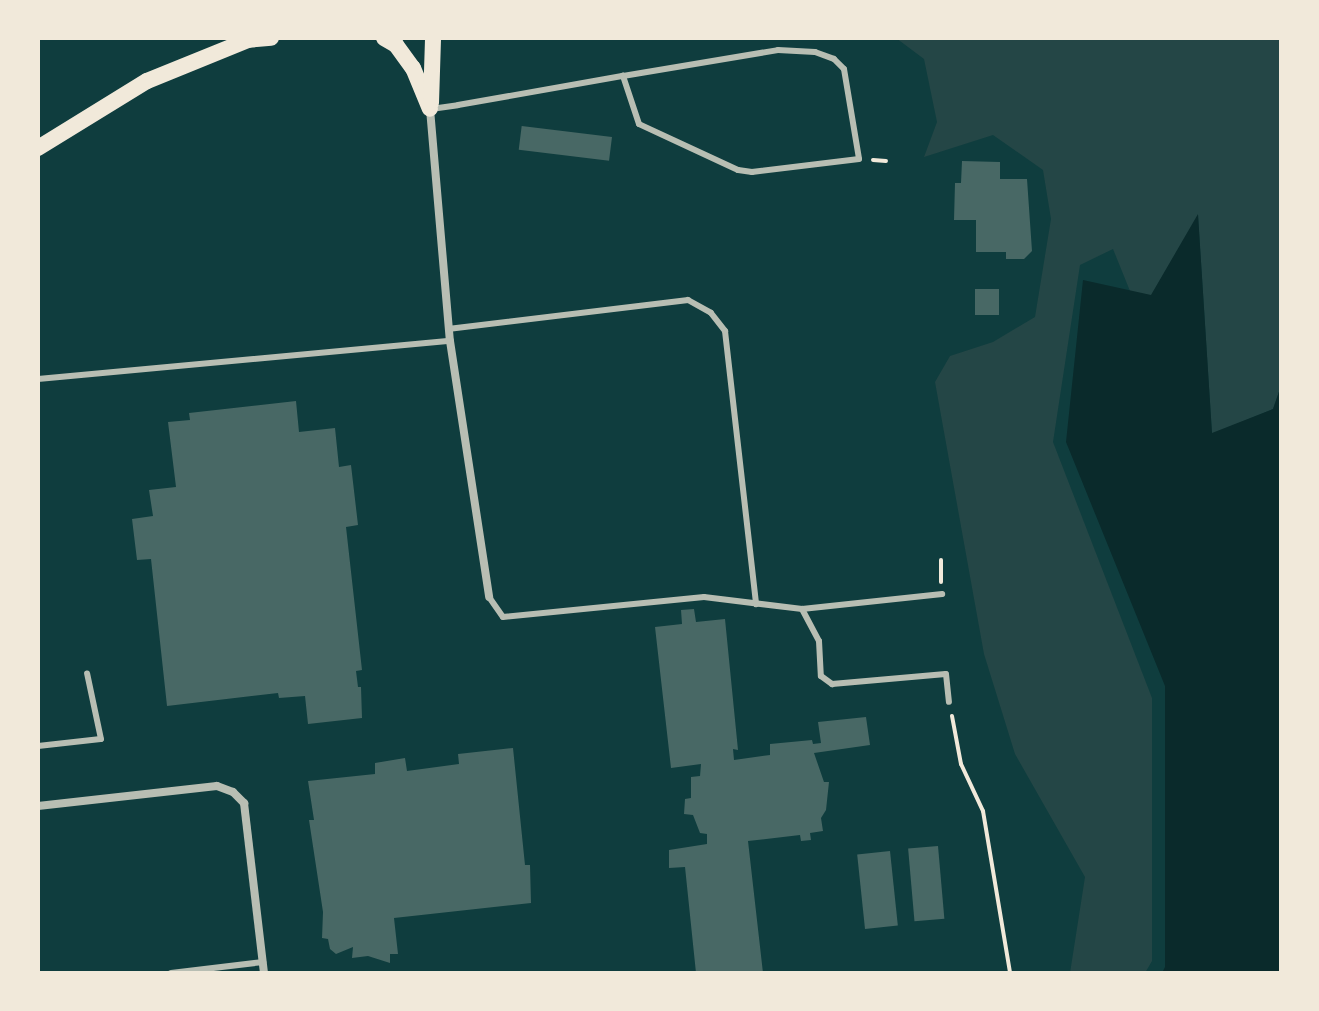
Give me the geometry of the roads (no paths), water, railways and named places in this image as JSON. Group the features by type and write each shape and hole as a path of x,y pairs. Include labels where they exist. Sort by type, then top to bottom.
{"main road":[{"path":"38,148 147,81 249,39 271,38"},
{"path":"384,38 396,45 413,68 430,109"},
{"path":"430,109 433,38"}],"street":[{"path":"430,109 448,329 489,597"},
{"path":"38,806 217,786 233,792 244,803 264,973"}],"lane":[{"path":"430,109 623,76 778,50 815,52 834,59 844,69 859,159 752,172 738,170 639,124 623,76"},
{"path":"448,329 688,300 711,313 725,331 756,604"},
{"path":"38,379 450,341"},
{"path":"489,597 503,617 704,597 802,609 942,594"},
{"path":"802,609 819,641 821,676 832,684 946,674 949,702"},
{"path":"38,746 101,739 87,673"},
{"path":"171,973 263,962"}]}
